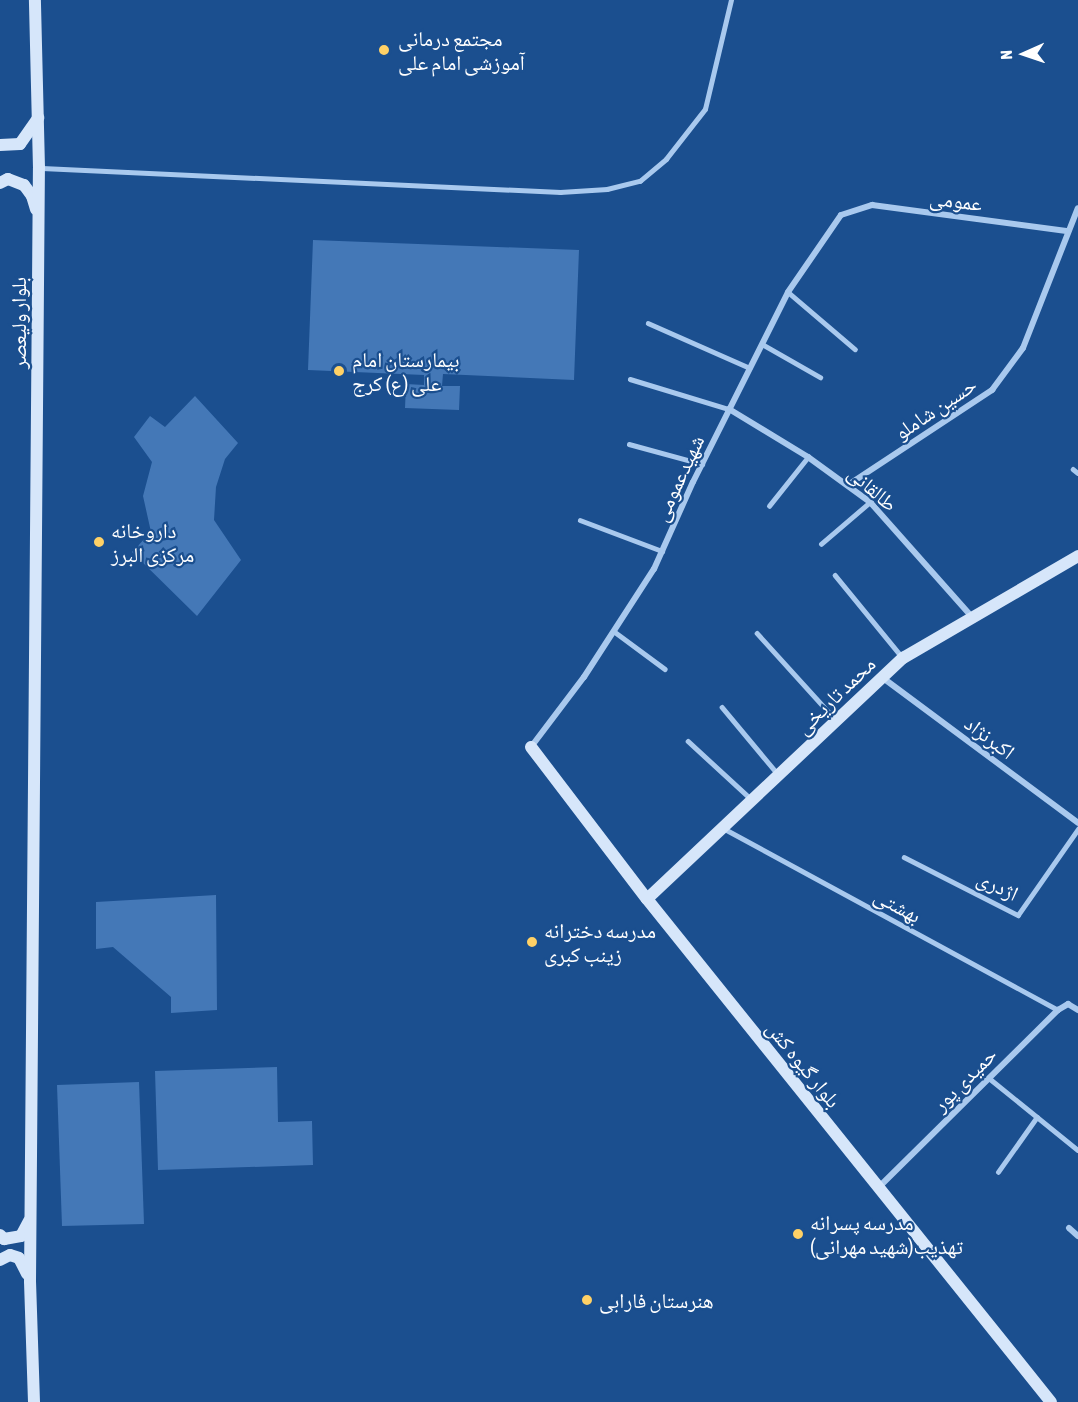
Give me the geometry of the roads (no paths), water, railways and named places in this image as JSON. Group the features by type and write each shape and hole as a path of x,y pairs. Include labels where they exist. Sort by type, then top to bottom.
{"street":[{"name":"بلوار ولیعصر","path":"34,1402 30,1218 39,168 35,0"},
{"path":"0,145 20,144 38,117"},
{"path":"0,183 8,179 24,184 32,196 38,218"},
{"name":"عمومی","path":"841,215 872,205 1068,231"},
{"name":"حسین شاملو","path":"848,485 992,390 1023,348 1078,208"},
{"name":"شهیدعمومی","path":"531,747 615,632 662,551 702,464 788,292 841,215"},
{"name":"طالقانی","path":"729,409 808,457 870,502 973,618"},
{"name":"محمد تاریخی","path":"647,899 903,658 1078,556"},
{"name":"اکبرنژاد","path":"883,677 1078,823"},
{"name":"بلوار گیوه کش","path":"531,747 647,899 1051,1402"},
{"path":"1058,1010 1068,1004 1078,1010"},
{"name":"حمیدی پور","path":"878,1188 1058,1010"},
{"path":"0,1235 4,1239 21,1236 30,1218"},
{"path":"1069,1228 1078,1236"},
{"path":"0,1260 10,1255 19,1258 30,1281"}],"lane":[{"path":"39,168 560,192 607,189 640,181 666,159 705,109 731,0"},
{"path":"788,292 855,349"},
{"path":"648,323 750,368"},
{"path":"762,344 820,377"},
{"path":"630,379 729,409"},
{"path":"629,444 702,464"},
{"path":"769,506 808,457"},
{"path":"821,544 870,502"},
{"path":"580,520 662,551"},
{"path":"835,576 903,658"},
{"path":"615,632 665,669"},
{"path":"757,633 836,721"},
{"path":"722,707 779,775"},
{"path":"688,741 752,800"},
{"name":"بهشتی","path":"723,828 1058,1010"},
{"name":"اژدری","path":"904,857 1018,915 1078,830"},
{"path":"989,1078 1078,1150"},
{"path":"998,1172 1037,1117"}],"place":[{"name":"مجتمع درمانی آموزشی امام علی","path":"384,50"},
{"name":"بیمارستان امام علی (ع) کرج","path":"339,371"},
{"name":"داروخانه مرکزی البرز","path":"99,542"},
{"name":"مدرسه دخترانه زینب کبری","path":"532,942"},
{"name":"مدرسه پسرانه تهذیب(شهید مهرانی)","path":"798,1234"},
{"name":"هنرستان فارابی","path":"587,1300"}]}
